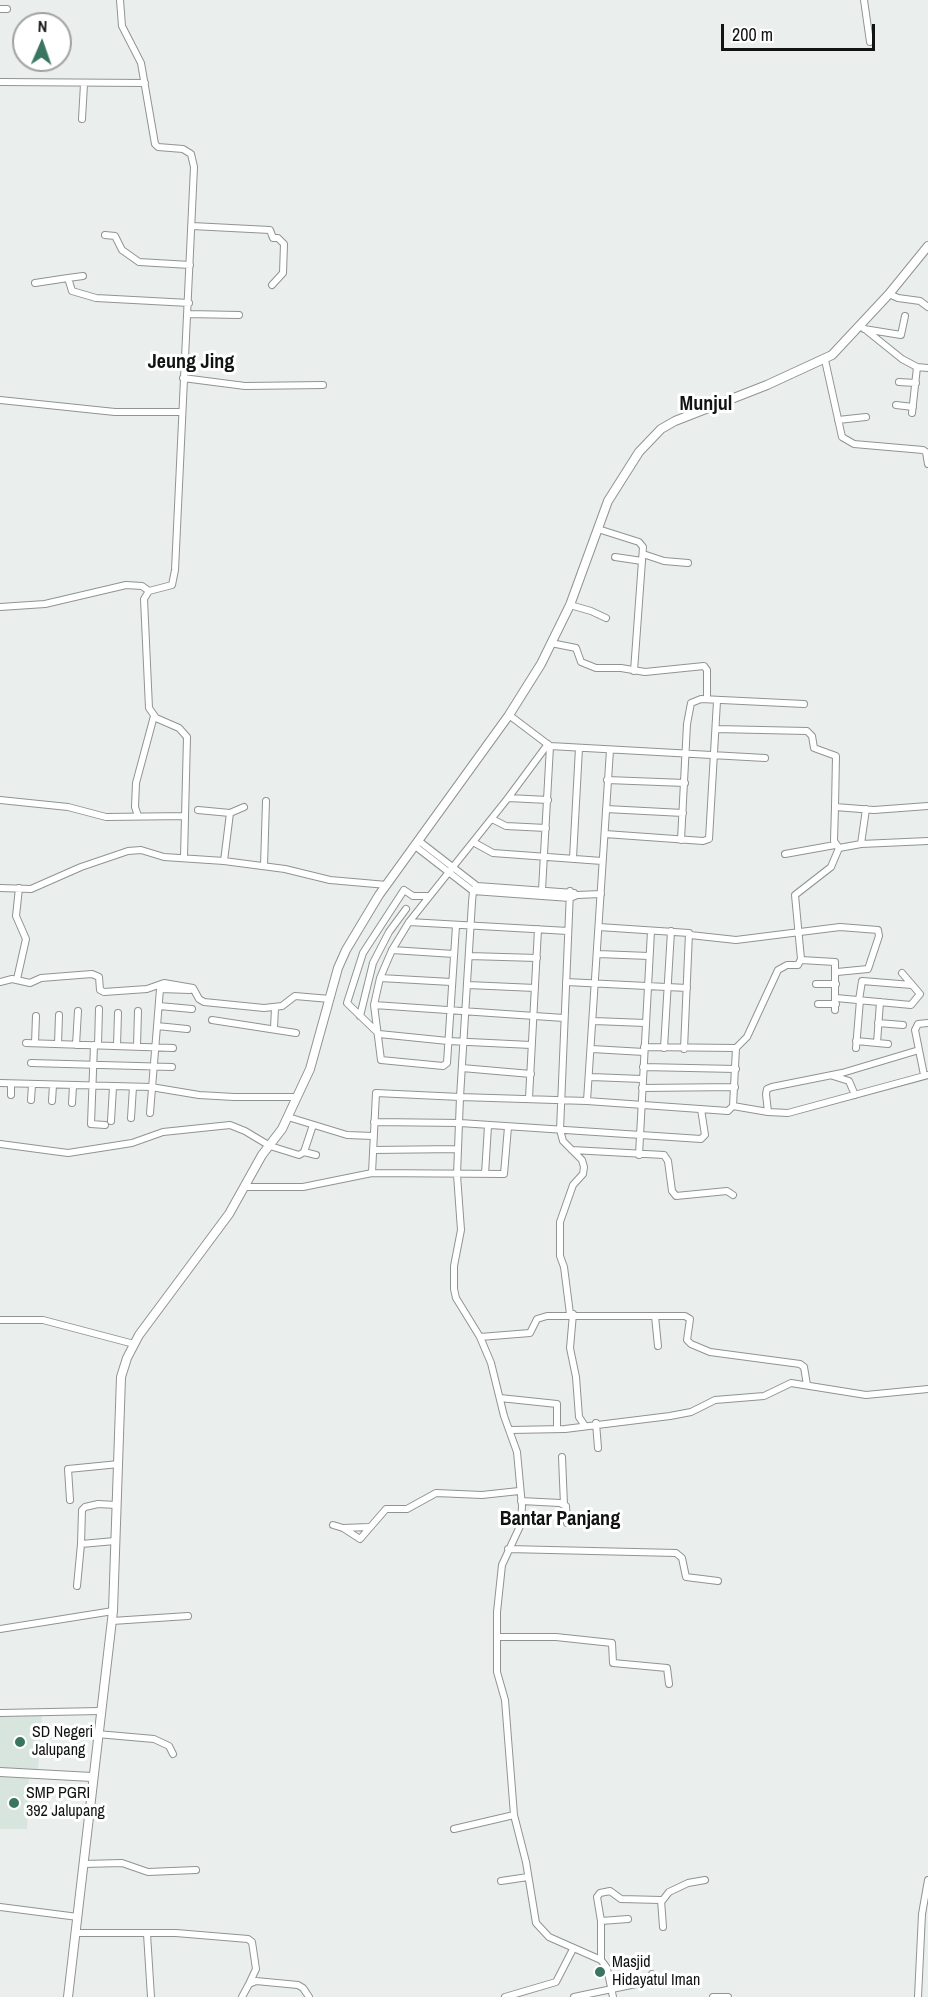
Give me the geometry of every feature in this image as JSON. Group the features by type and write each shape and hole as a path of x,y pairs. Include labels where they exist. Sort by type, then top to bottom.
{"street":[{"path":"120,0 122,26 136,49 145,83 155,144 158,147 183,148 193,158 189,303 183,378 174,582 168,587 149,591 144,599 145,679 148,708 154,716 178,728 187,737 184,857"},
{"path":"864,0 870,42"},
{"path":"0,82 145,83"},
{"path":"82,119 84,84"},
{"path":"192,226 271,230 273,238 278,238 284,244 283,273 272,285"},
{"path":"105,235 115,236 122,250 139,262 190,265"},
{"path":"68,1997 113,1611 122,1377 123,1368 134,1344 229,1214 288,1118 310,1069 338,968 346,950 387,885 509,715 551,643 570,605 608,501 639,452 662,429 675,421 825,360 862,327 928,246"},
{"path":"35,283 83,276"},
{"path":"68,278 72,291 96,298 189,303"},
{"path":"889,294 898,298 920,301 928,307"},
{"path":"188,314 239,315"},
{"path":"862,327 901,335 904,316"},
{"path":"862,327 888,349 917,367 928,368"},
{"path":"825,360 842,437 846,441 923,450 926,452 928,464"},
{"path":"896,405 913,410 917,367"},
{"path":"183,378 245,386 322,385"},
{"path":"899,382 915,383"},
{"path":"0,400 116,412 182,412"},
{"path":"838,420 866,417"},
{"path":"598,529 639,542 642,561 634,671"},
{"path":"642,554 664,561 688,563"},
{"path":"615,557 642,561"},
{"path":"0,607 45,604 126,585 142,586 149,591"},
{"path":"570,605 606,618"},
{"path":"551,643 576,648 581,662 589,667 634,671 707,667 707,699"},
{"path":"681,840 691,702 695,699 707,699 804,704"},
{"path":"605,834 704,842 710,839 717,701"},
{"path":"509,715 549,745 765,758"},
{"path":"138,816 135,807 136,783 154,716"},
{"path":"592,1049 736,1048 747,1037 778,970 787,965 796,966 801,960 795,895 831,867 837,847 836,756 814,748 812,736 807,731 716,729"},
{"path":"456,926 448,1060 443,1066 385,1062 379,1058 379,1034 374,1005 380,978 392,950 419,908 549,745"},
{"path":"542,890 549,745"},
{"path":"573,858 579,748"},
{"path":"587,1101 591,1077 610,750"},
{"path":"608,780 685,783"},
{"path":"508,798 548,800"},
{"path":"0,800 68,807 106,817 185,816"},
{"path":"264,866 266,801"},
{"path":"835,807 928,806"},
{"path":"198,810 230,813 244,807"},
{"path":"861,844 866,808"},
{"path":"606,809 683,813"},
{"path":"224,861 230,813"},
{"path":"492,819 506,826 546,828"},
{"path":"785,854 861,844 928,841"},
{"path":"473,842 493,853 602,861"},
{"path":"417,844 475,888 570,895 601,894"},
{"path":"0,888 31,889 73,870 128,851 141,850 164,857 264,866 330,880 387,885"},
{"path":"17,980 26,939 16,916 18,888"},
{"path":"475,888 542,890 570,895"},
{"path":"475,888 460,1097 457,1175 461,1230 454,1266 454,1289 456,1298 480,1337 517,1452 521,1524 508,1549 500,1574 497,1672 505,1700 514,1815 528,1877 533,1915 538,1927 549,1937 601,1960 607,1968 613,1997"},
{"path":"429,896 413,896 404,890 363,953 347,1003 379,1034 448,1041 531,1045"},
{"path":"570,895 560,1130 563,1141 582,1160 584,1167 583,1174 573,1185 560,1222 560,1256 564,1267 571,1314 570,1348 576,1377 579,1417 585,1426"},
{"path":"397,900 406,909 419,908"},
{"path":"360,1016 370,976 388,932 406,909"},
{"path":"384,919 388,932"},
{"path":"409,922 568,931"},
{"path":"396,923 397,941"},
{"path":"599,927 687,931 690,935 736,940 853,927 878,930 879,936 868,969 837,972"},
{"path":"529,1098 538,929"},
{"path":"639,1155 651,931"},
{"path":"664,1048 671,931"},
{"path":"684,1049 690,935"},
{"path":"392,950 453,954"},
{"path":"598,954 649,956"},
{"path":"469,956 537,958"},
{"path":"801,960 834,961 837,972 836,1004"},
{"path":"818,1004 860,1000 910,1005 920,994 902,973"},
{"path":"0,982 17,980 30,983 40,978 95,974 99,977 100,990 104,992 147,989 161,983 194,988 199,999 204,1002 275,1008 296,996 330,999"},
{"path":"370,976 376,995"},
{"path":"380,978 451,982"},
{"path":"888,1044 856,1045 862,981 912,985"},
{"path":"566,982 687,988"},
{"path":"816,984 836,984"},
{"path":"468,985 535,988"},
{"path":"150,1113 160,989 190,990"},
{"path":"877,1043 880,1002"},
{"path":"374,1005 564,1018"},
{"path":"159,1006 192,1009"},
{"path":"274,1028 275,1008"},
{"path":"99,1009 93,1065 91,1124 108,1123 113,1087"},
{"path":"76,1045 78,1011"},
{"path":"137,1046 138,1011"},
{"path":"117,1046 118,1013"},
{"path":"58,1044 59,1015"},
{"path":"34,1043 36,1016"},
{"path":"212,1020 296,1033"},
{"path":"594,1021 645,1023"},
{"path":"878,1023 903,1025"},
{"path":"733,1106 768,1112 793,1112 926,1075 919,1050 916,1026 928,1023"},
{"path":"157,1026 188,1029"},
{"path":"26,1043 172,1048"},
{"path":"372,1173 377,1092 587,1101 728,1111 733,1106 736,1048"},
{"path":"768,1112 767,1089 831,1075 919,1050"},
{"path":"31,1063 172,1067"},
{"path":"643,1067 736,1069"},
{"path":"462,1068 531,1074"},
{"path":"831,1075 849,1081 855,1095"},
{"path":"591,1077 642,1079"},
{"path":"0,1083 151,1087 199,1095 297,1097"},
{"path":"10,1095 11,1084"},
{"path":"31,1100 32,1085"},
{"path":"52,1101 53,1085"},
{"path":"72,1103 73,1086"},
{"path":"131,1118 133,1087"},
{"path":"642,1088 735,1088"},
{"path":"374,1122 460,1123 705,1138 701,1109"},
{"path":"288,1118 352,1136 374,1136"},
{"path":"0,1144 68,1153 132,1143 163,1132 221,1125 237,1127 270,1146 299,1155 304,1152 313,1125"},
{"path":"485,1174 488,1126"},
{"path":"244,1187 303,1187 372,1173 411,1171 457,1175 506,1172 508,1127"},
{"path":"373,1150 458,1149"},
{"path":"572,1150 667,1157 672,1191 676,1196 727,1191 733,1194"},
{"path":"304,1152 316,1155"},
{"path":"480,1337 530,1333 538,1318 571,1314 685,1316 690,1319 688,1342 710,1352 800,1364 804,1367 807,1385"},
{"path":"655,1316 658,1346"},
{"path":"0,1320 43,1320 134,1344"},
{"path":"510,1430 585,1426 676,1415 703,1407 715,1400 764,1396 791,1383 866,1395 928,1389"},
{"path":"500,1398 556,1404 557,1428"},
{"path":"596,1423 598,1448"},
{"path":"562,1457 567,1523"},
{"path":"70,1500 68,1469 119,1464"},
{"path":"343,1528 358,1539 386,1509 407,1509 436,1493 482,1495 519,1491"},
{"path":"521,1501 554,1502 564,1505"},
{"path":"77,1586 82,1510 98,1504 116,1505"},
{"path":"333,1526 369,1527"},
{"path":"81,1545 115,1541"},
{"path":"508,1549 676,1553 682,1558 686,1577 718,1581"},
{"path":"0,1629 113,1611"},
{"path":"112,1621 188,1616"},
{"path":"498,1637 556,1637 612,1643 613,1663 667,1668 669,1684"},
{"path":"0,1713 100,1711"},
{"path":"97,1734 154,1739 169,1746 173,1754"},
{"path":"0,1772 92,1777"},
{"path":"454,1829 514,1815"},
{"path":"83,1864 122,1863 148,1872 196,1870"},
{"path":"501,1881 528,1877"},
{"path":"663,1927 662,1901 669,1892 688,1883 705,1880"},
{"path":"918,1997 922,1914 928,1880"},
{"path":"601,1960 601,1921 597,1897 600,1893 610,1891 621,1899 662,1901"},
{"path":"0,1907 78,1917"},
{"path":"601,1921 628,1919"},
{"path":"75,1933 183,1933 248,1939 252,1942 256,1969 242,1997"},
{"path":"147,1934 151,1997"},
{"path":"505,1997 556,1982 573,1949"},
{"path":"574,1997 610,1987 651,1981 652,1974"},
{"path":"249,1984 261,1981 298,1985 309,1997"},
{"path":"713,1997 728,1997"}],"shaded area":[{"name":"SD Negeri Jalupang","path":"42,1714 38,1770 0,1769 0,1716"},
{"name":"SMP PGRI 392 Jalupang","path":"0,1775 29,1777 27,1829 0,1829"}],"place":[{"name":"SD Negeri Jalupang","path":"20,1742"},
{"name":"SMP PGRI 392 Jalupang","path":"14,1803"},
{"name":"Masjid Hidayatul Iman","path":"600,1972"}],"district":[{"name":"Jeung Jing","path":"191,363"},
{"name":"Munjul","path":"706,405"},
{"name":"Bantar Panjang","path":"560,1520"}]}
